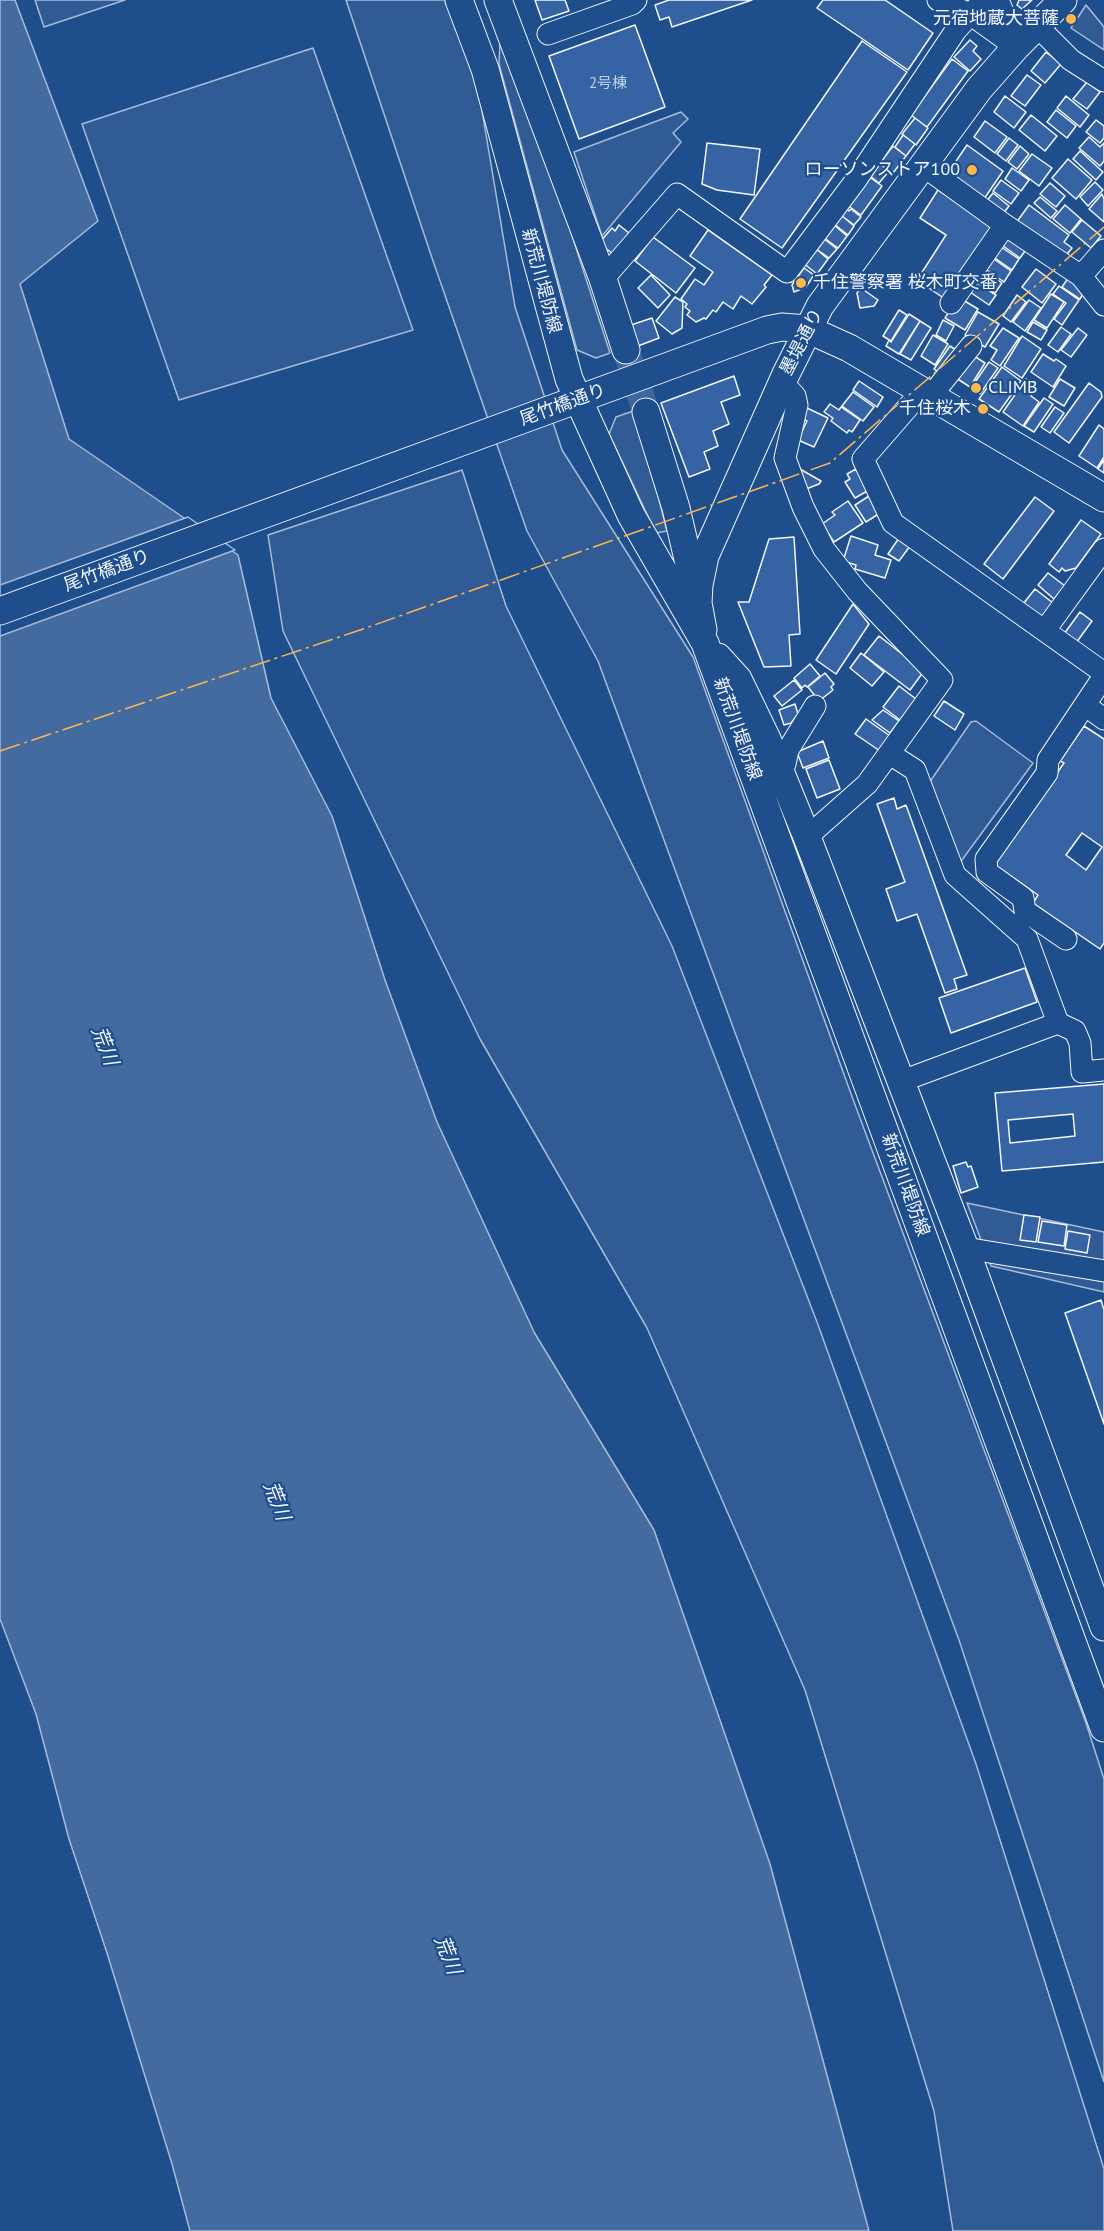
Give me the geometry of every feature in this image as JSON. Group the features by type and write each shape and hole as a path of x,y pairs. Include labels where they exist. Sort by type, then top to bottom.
{"main road":[{"name":"新荒川堤防線","path":"459,0 484,69 561,354 578,399 631,515 705,643 1104,1728"},
{"path":"481,0 492,33 493,49 484,69"},
{"path":"498,0 603,279 626,350"},
{"name":"墨堤通り","path":"705,643 698,603 705,556 807,329 833,287 980,89 1063,0"},
{"name":"尾竹橋通り","path":"0,610 767,330 794,326 807,329 849,348 1104,498"},
{"path":"646,412 676,508 698,603"},
{"name":"新荒川堤防線","path":"705,643 738,680 780,770 902,1081 1104,1628"}],"street":[{"path":"548,34 632,4 636,0"},
{"path":"938,0 977,7 1104,81"},
{"path":"998,0 1006,19 1027,36"},
{"path":"603,279 676,194 787,272 856,180 945,45 977,7"},
{"path":"922,165 1081,276 1104,305"},
{"path":"951,303 1005,225"},
{"path":"1081,276 1104,250"},
{"path":"971,346 863,459 893,523 1045,630 1104,675 1048,760 1047,773 986,859 987,872 1023,898 1025,911 1065,939"},
{"path":"782,382 795,396 797,405 785,458 802,507 824,549 857,591 942,680 867,784 807,837"},
{"path":"1045,630 1104,549"},
{"path":"1085,705 1104,719"},
{"path":"780,770 785,764 788,750 815,706"},
{"path":"890,754 915,770 955,875 1027,939 1058,1023"},
{"path":"902,1081 1058,1023 1075,1030 1080,1043 1082,1072 1104,1070"},
{"path":"965,1248 1104,1271"}],"shaded area":[{"path":"35,0 125,0 44,27"},
{"path":"346,0 447,0 477,81 515,307 562,450 693,657 854,1102 1085,1720 1104,1779 1104,2082 959,1640 598,661 527,531 432,258"},
{"path":"1086,5 1104,27 1104,50 1071,28"},
{"path":"500,42 554,180 610,353 596,358 577,350 499,64"},
{"path":"313,48 413,330 179,400 82,124"},
{"path":"681,112 688,119 673,133 681,142 602,236 574,152"},
{"path":"636,410 667,531 656,533 609,434 616,417"},
{"path":"462,470 506,606 672,946 817,1322 976,1764 1104,2169 1104,2231 953,2231 934,2111 805,1690 647,1328 480,1039 283,631 268,535"},
{"path":"976,721 1033,763 959,864 929,783 971,722"},
{"path":"967,1203 1104,1232 1104,1292 991,1266"}],"water":[{"name":"荒川","path":"0,0 15,0 98,221 20,284 69,439 238,555 271,698 332,816 385,980 437,1122 534,1332 654,1530 770,1864 869,2231 190,2231 172,2164 107,1953 69,1839 36,1714 0,1619"}],"pier":[{"path":"188,517 235,550 0,636 0,585"}],"building":[{"path":"535,0 565,0 569,11 542,20"},
{"path":"669,0 752,0 672,27 669,17 660,20 655,5"},
{"path":"823,0 885,0 933,33 908,70 817,8"},
{"path":"1019,0 1032,0 1022,9 1017,5"},
{"path":"635,25 665,107 579,139 549,56"},
{"path":"970,40 977,46 973,51 981,59 970,71 954,57"},
{"path":"862,41 907,72 782,248 740,219"},
{"path":"1046,52 1061,64 1045,83 1031,71"},
{"path":"952,59 968,71 927,127 911,115"},
{"path":"1027,75 1041,85 1025,106 1011,96"},
{"path":"1087,82 1100,92 1087,109 1073,99"},
{"path":"1005,96 1026,112 1014,128 994,112"},
{"path":"1066,96 1089,115 1080,127 1057,108"},
{"path":"1056,110 1076,126 1067,138 1047,122"},
{"path":"1031,115 1057,136 1045,151 1019,130"},
{"path":"915,118 928,128 916,145 902,134"},
{"path":"1096,120 1104,126 1104,138 1100,143 1086,132"},
{"path":"985,121 1007,137 995,153 974,137"},
{"path":"903,135 915,144 906,156 895,147"},
{"path":"1089,137 1100,147 1104,143 1104,161 1100,166 1079,148"},
{"path":"1009,138 1018,145 1006,161 997,154"},
{"path":"707,143 760,149 754,195 717,190 702,184"},
{"path":"967,145 1003,171 984,199 948,173"},
{"path":"893,146 906,156 893,173 880,163"},
{"path":"1020,146 1029,154 1017,169 1008,162"},
{"path":"1080,151 1103,172 1096,180 1073,159"},
{"path":"1032,154 1052,168 1039,186 1019,171"},
{"path":"1068,159 1092,180 1076,199 1052,178"},
{"path":"880,164 889,171 879,183 870,176"},
{"path":"1012,168 1029,180 1021,191 1005,179"},
{"path":"868,176 882,186 861,215 847,205"},
{"path":"1001,180 1019,193 1011,204 993,191"},
{"path":"1095,182 1103,190 1088,206 1080,197"},
{"path":"1050,183 1065,196 1056,207 1040,194"},
{"path":"938,190 993,227 945,299 917,280 946,235 920,218"},
{"path":"993,193 1009,206 1002,215 986,202"},
{"path":"1102,194 1104,199 1104,222 1089,209"},
{"path":"1040,197 1057,211 1051,218 1034,203"},
{"path":"1029,205 1069,235 1064,242 1072,248 1063,259 1016,223"},
{"path":"1065,205 1081,219 1070,233 1053,219"},
{"path":"847,209 849,211 851,209 861,217 854,225 842,216"},
{"path":"841,215 854,226 848,235 834,224"},
{"path":"1082,220 1101,236 1091,248 1072,232"},
{"path":"833,224 847,236 838,248 823,237"},
{"path":"619,225 629,233 613,254 599,243 612,228 615,231"},
{"path":"708,230 772,275 764,285 766,287 752,304 741,296 733,309 723,302 716,312 713,310 706,319 696,322 687,315 690,311 681,299 695,279 704,285 713,272 690,256"},
{"path":"1007,232 1028,247 1020,258 999,243"},
{"path":"653,237 695,268 676,293 635,261"},
{"path":"823,238 837,249 829,258 815,248"},
{"path":"998,245 1019,259 1012,270 992,256"},
{"path":"815,248 828,259 817,274 803,263"},
{"path":"991,257 1011,271 1004,282 984,268"},
{"path":"804,268 814,275 806,287 794,292 792,285"},
{"path":"982,269 1002,283 995,293 975,279"},
{"path":"1036,269 1056,284 1042,303 1022,287"},
{"path":"651,275 670,295 658,308 638,288"},
{"path":"1069,277 1086,289 1080,299 1062,287"},
{"path":"974,281 996,295 989,305 967,290"},
{"path":"1059,286 1079,300 1062,325 1054,319 1066,303 1053,294"},
{"path":"861,288 878,300 874,306 860,308 857,293"},
{"path":"1051,294 1064,302 1047,328 1034,320"},
{"path":"1017,295 1026,302 1011,322 1003,316"},
{"path":"675,297 683,302 682,328 672,334 656,321"},
{"path":"958,297 978,309 965,330 945,318"},
{"path":"1029,300 1041,308 1025,331 1013,322"},
{"path":"899,310 907,315 891,341 883,336"},
{"path":"978,312 999,324 985,347 965,335"},
{"path":"909,314 920,321 899,354 886,346"},
{"path":"652,318 659,338 638,346 631,325"},
{"path":"943,320 954,326 946,341 936,335"},
{"path":"920,321 931,328 911,360 900,354"},
{"path":"1033,322 1047,330 1041,340 1027,332"},
{"path":"1061,327 1071,334 1058,352 1048,345"},
{"path":"1003,328 1019,338 1000,366 991,360 997,350 990,346"},
{"path":"1078,328 1087,335 1071,357 1061,350"},
{"path":"933,335 948,344 935,365 921,356"},
{"path":"1022,336 1041,349 1022,378 1004,366"},
{"path":"950,346 961,353 940,373 934,369"},
{"path":"971,354 985,363 970,387 953,376"},
{"path":"1043,354 1066,366 1053,387 1031,372"},
{"path":"989,362 998,368 980,394 971,388"},
{"path":"1002,367 1021,381 999,412 979,399"},
{"path":"734,376 740,395 721,402 729,424 713,431 718,446 704,452 710,469 689,477 661,403"},
{"path":"1026,379 1037,387 1031,396 1039,402 1023,426 1003,412"},
{"path":"1060,379 1075,388 1064,406 1049,397"},
{"path":"859,381 883,397 877,407 853,390"},
{"path":"1089,383 1101,392 1102,397 1069,443 1054,432"},
{"path":"853,392 874,407 863,421 842,406"},
{"path":"1044,398 1053,404 1034,432 1024,426"},
{"path":"830,404 839,410 841,407 860,420 852,432 849,430 847,433 831,421 833,418 824,412"},
{"path":"1055,407 1064,413 1050,433 1041,427"},
{"path":"807,408 828,418 814,447 798,440 807,421 803,419"},
{"path":"1099,425 1104,429 1104,457 1097,468 1079,456"},
{"path":"1104,460 1104,473 1098,469"},
{"path":"800,469 821,481 819,484 806,489"},
{"path":"856,469 869,490 855,498 845,482 850,479 847,474"},
{"path":"869,496 880,513 866,522 855,505"},
{"path":"1035,497 1054,511 1003,579 984,564"},
{"path":"848,501 863,523 834,542 822,524 835,515 832,512"},
{"path":"1081,520 1101,534 1076,568 1065,571 1062,568 1059,572 1049,564"},
{"path":"851,536 878,545 875,555 891,560 885,578 855,569 856,565 843,561"},
{"path":"794,537 800,634 789,635 791,666 764,667 738,602 749,602 769,539"},
{"path":"899,538 910,546 899,561 888,554"},
{"path":"1048,573 1065,586 1054,599 1038,585"},
{"path":"1035,589 1053,603 1041,618 1023,604"},
{"path":"853,604 869,624 836,674 816,660"},
{"path":"1080,612 1092,621 1076,643 1064,634"},
{"path":"879,636 924,671 910,690 864,655"},
{"path":"861,653 884,672 872,686 850,668"},
{"path":"810,664 820,676 807,687 805,685 802,688 794,678"},
{"path":"825,673 834,684 831,687 833,690 819,701 808,687"},
{"path":"794,680 802,690 782,706 774,696"},
{"path":"899,686 916,699 900,720 883,707"},
{"path":"944,701 964,714 955,730 934,716"},
{"path":"795,704 798,714 791,723 784,725 779,710"},
{"path":"883,710 899,721 890,733 872,720"},
{"path":"866,719 890,736 880,751 855,734"},
{"path":"1084,726 1104,739 1104,943 1100,949 1033,903 1038,895 994,864 1064,763 1060,761","holes":["1082,833 1102,847 1086,870 1066,855"]},
{"path":"823,741 829,758 803,768 797,752"},
{"path":"829,760 840,789 817,798 806,769"},
{"path":"894,798 897,809 906,805 967,975 954,979 957,989 945,993 917,914 897,921 886,889 905,882 877,804"},
{"path":"1025,968 1037,1002 951,1033 939,998"},
{"path":"1104,1084 1104,1162 1002,1171 995,1093","holes":["1073,1114 1075,1136 1010,1143 1008,1120"]},
{"path":"966,1162 968,1167 971,1166 978,1187 961,1193 953,1166"},
{"path":"1024,1215 1040,1217 1036,1242 1020,1240"},
{"path":"1042,1221 1067,1225 1064,1246 1038,1242"},
{"path":"1068,1231 1090,1235 1087,1253 1065,1249"},
{"path":"1101,1300 1104,1310 1104,1424 1065,1313"}],"tunnel":[{"path":"626,350 646,412"}],"power":[{"path":"0,751 363,629 830,463 1104,227"}],"place":[{"name":"元宿地蔵大菩薩","path":"1071,19"},
{"name":"ローソンストア100","path":"972,170"},
{"name":"千住警察署 桜木町交番","path":"801,283"},
{"name":"CLIMB","path":"976,388"},
{"name":"千住桜木","path":"983,409"}]}
